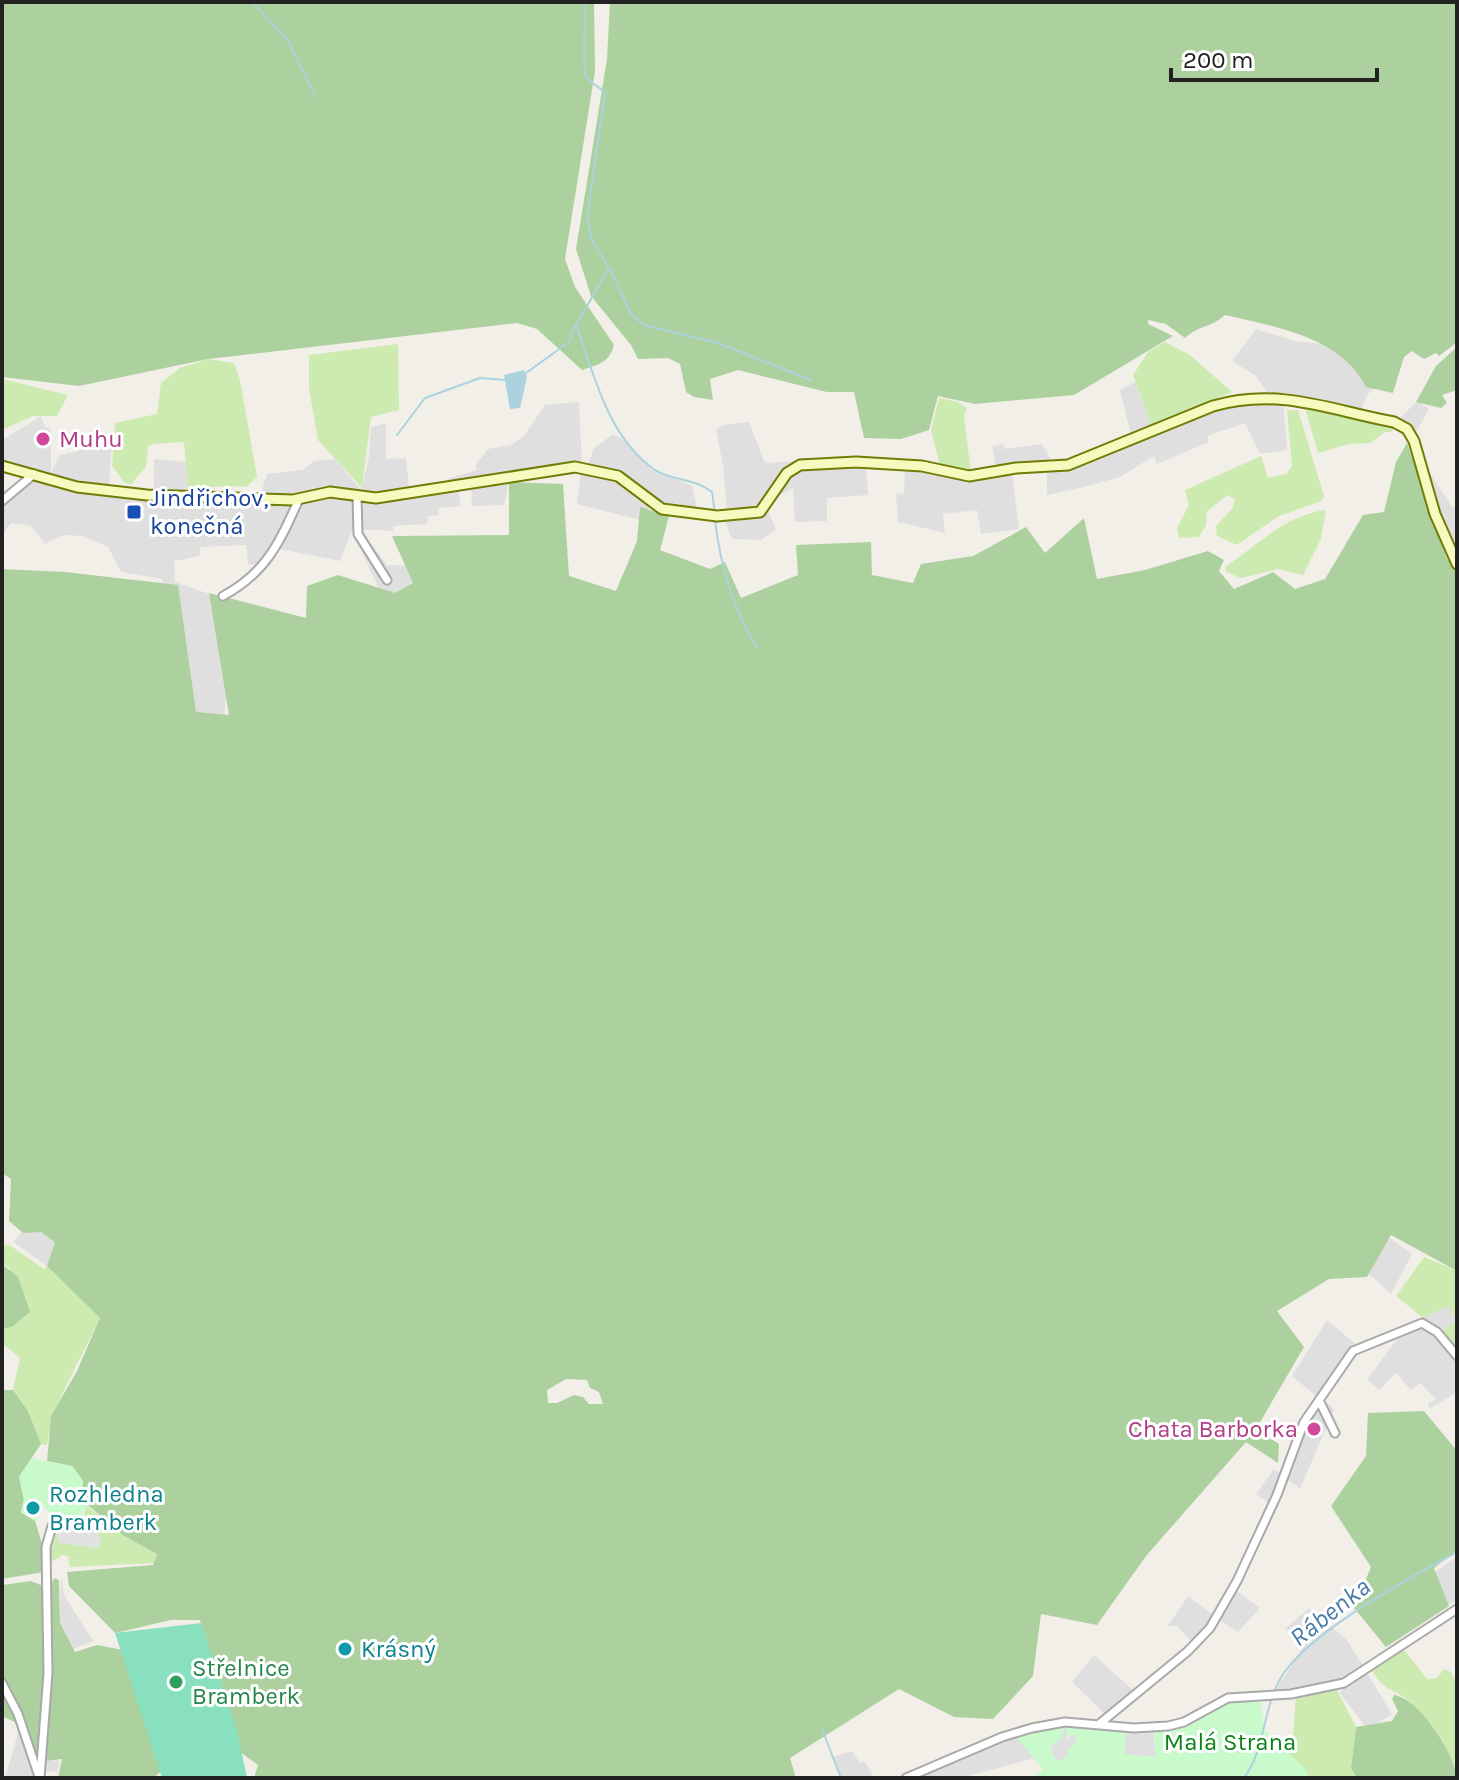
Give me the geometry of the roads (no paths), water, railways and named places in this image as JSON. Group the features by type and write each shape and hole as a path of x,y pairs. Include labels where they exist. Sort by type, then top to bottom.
{"street":[{"path":"2,466 36,473 77,487 147,495 299,499 330,492 389,497 575,467 618,476 662,509 717,516 752,515 770,502 787,473 800,465 856,462 922,466 969,476 1016,468 1068,465 1213,406 1238,399 1281,397 1394,422 1407,429 1417,447 1435,514 1457,564"},
{"path":"2,501 36,473"},
{"path":"357,496 358,534 387,580"},
{"path":"223,596 254,577 269,561 299,499"},
{"path":"1098,1725 1188,1651 1210,1628 1237,1581 1277,1495 1304,1422 1353,1351 1413,1324 1429,1325 1457,1356"},
{"path":"1319,1400 1335,1433"},
{"path":"40,1778 48,1673 46,1547 52,1526"},
{"path":"906,1778 1010,1734 1065,1722 1168,1726 1184,1722 1228,1698 1291,1694 1344,1683 1457,1609"},
{"path":"2,1683 23,1727 40,1778"}],"water":[{"path":"524,370 527,377 520,408 510,409 504,375"}],"waterway":[{"path":"252,2 287,39 315,96"},
{"path":"584,2 586,76 605,93 587,218 592,240 609,268 576,325 605,404 625,441 655,470 698,484 712,492 715,514"},
{"path":"610,269 631,314 644,325 718,343 811,380"},
{"path":"526,373 569,342 575,326"},
{"path":"397,435 425,398 480,378 506,380"},
{"path":"715,520 729,586 757,647"},
{"name":"Rábenka","path":"1244,1778 1257,1753 1278,1682 1301,1654 1366,1605 1457,1552"},
{"path":"822,1729 841,1778"}],"place":[{"name":"Muhu","path":"43,439"},
{"name":"Jindřichov, konečná","path":"134,512"},
{"name":"Chata Barborka","path":"1314,1429"},
{"name":"Rozhledna Bramberk","path":"33,1508"},
{"name":"Krásný","path":"345,1649"},
{"name":"Střelnice Bramberk","path":"176,1682"}],"park label":[{"name":"Malá Strana","path":"1230,1742"}]}
